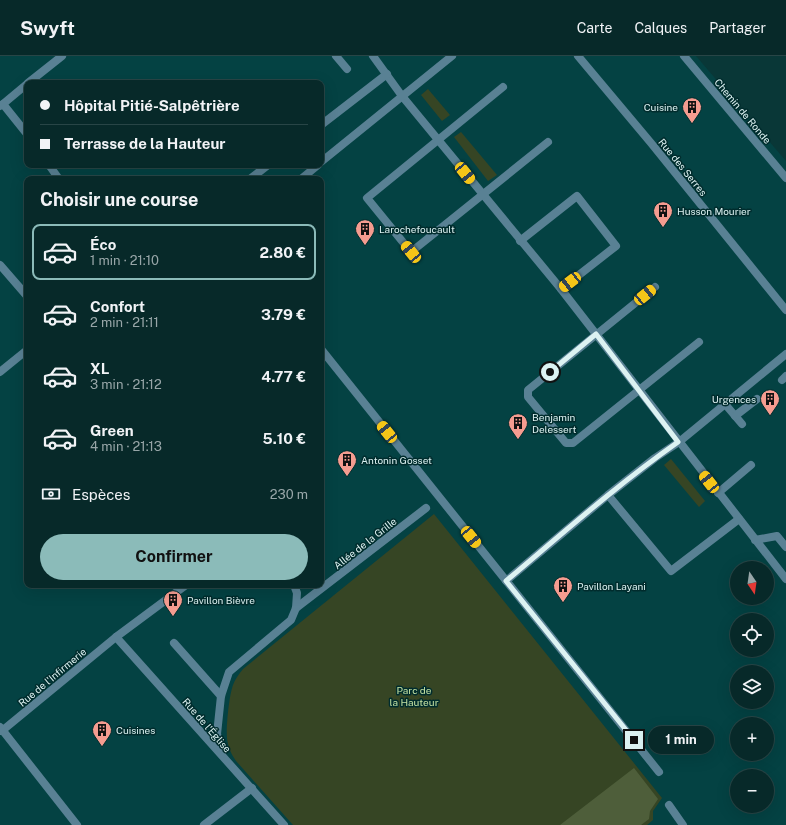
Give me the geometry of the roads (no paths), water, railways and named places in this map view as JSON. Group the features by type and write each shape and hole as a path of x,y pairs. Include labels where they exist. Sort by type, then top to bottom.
{"lane":[{"path":"33,80 62,56"},
{"path":"336,56 347,69"},
{"path":"373,56 402,96 482,195 561,289 678,442 786,579"},
{"path":"324,160 452,56"},
{"name":"Rue des Serres","path":"578,56 786,310"},
{"name":"Chemin de Ronde","path":"684,56 786,178"},
{"path":"324,123 387,74"},
{"path":"24,87 2,105 24,130"},
{"path":"503,87 367,198 411,252 548,142"},
{"path":"254,176 264,168"},
{"path":"304,176 314,168"},
{"path":"520,241 577,196 616,246 561,289"},
{"path":"0,265 24,293"},
{"path":"655,287 528,390 528,397 566,443 573,443 699,342"},
{"path":"0,372 24,352"},
{"path":"324,353 659,772"},
{"path":"506,581 608,495 678,442 786,354"},
{"path":"736,416 758,399"},
{"path":"725,404 742,424"},
{"path":"718,493 751,465"},
{"path":"608,495 671,571 739,519"},
{"name":"Allée de la Grille","path":"324,586 426,508"},
{"path":"756,540 777,536 786,547"},
{"name":"Rue de l'Infirmerie","path":"1,729 116,637 182,588"},
{"path":"295,588 297,593 296,608"},
{"name":"Allée de la Grille","path":"224,759 217,734 221,696 229,672 290,620 296,608 322,588"},
{"name":"Rue de l'Église","path":"116,637 284,825"},
{"path":"174,643 221,696"},
{"path":"0,739 1,729"},
{"path":"1,729 77,825"},
{"path":"204,825 252,788"},
{"path":"669,805 683,825"}],"place":[{"name":"Cuisine","path":"692,124"},
{"name":"Husson Mourier","path":"663,228"},
{"name":"Larochefoucault","path":"365,246"},
{"name":"Urgences","path":"770,416"},
{"name":"Benjamin Delessert","path":"518,440"},
{"name":"Antonin Gosset","path":"347,477"},
{"name":"Pavillon Layani","path":"563,603"},
{"name":"Pavillon Bièvre","path":"173,617"},
{"name":"Cuisines","path":"102,747"}],"park label":[{"name":"Parc de la Hauteur","path":"414,696"}]}
